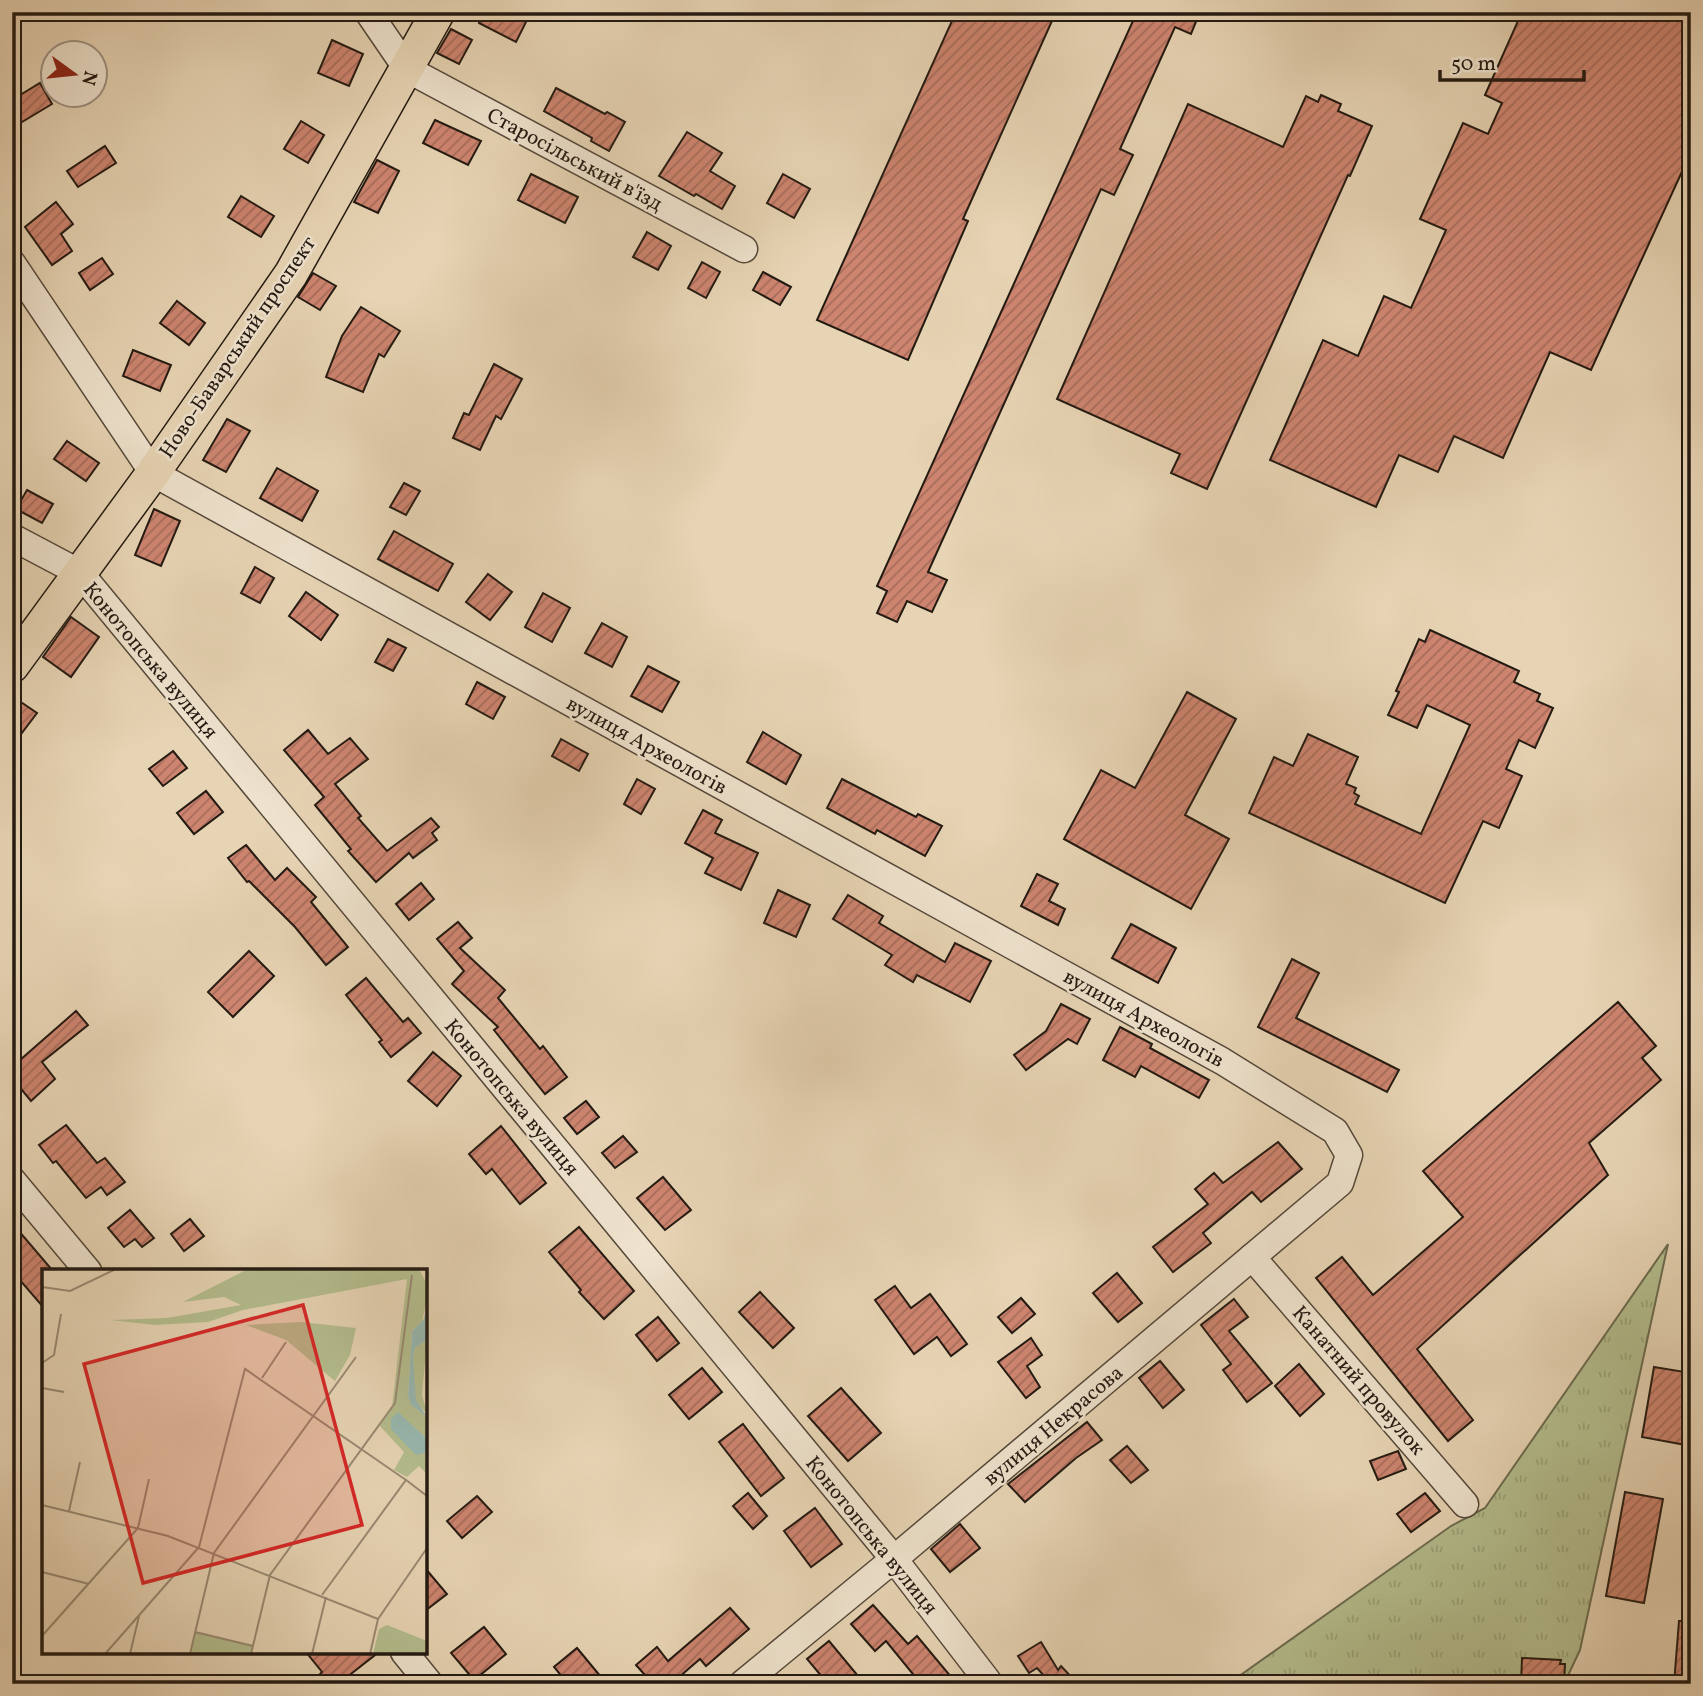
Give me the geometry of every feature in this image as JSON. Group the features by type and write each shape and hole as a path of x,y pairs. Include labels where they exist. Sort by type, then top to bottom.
{"main road":[{"name":"Ново-Баварський проспект","path":"12,666 153,473 291,274 438,12"}],"street":[{"path":"368,12 407,69"},
{"name":"Старосільський в'їзд","path":"407,69 744,249"},
{"name":"вулиця Археологів","path":"12,263 153,473 1222,1061 1335,1131 1349,1155"},
{"name":"Конотопська вулиця","path":"12,537 80,573 894,1559 990,1684"},
{"name":"вулиця Некрасова","path":"742,1684 1340,1183 1349,1155"},
{"path":"12,1180 86,1269"},
{"name":"Канатний провулок","path":"1252,1257 1465,1504"},
{"path":"406,1654 430,1684"}],"green space":[{"path":"1668,1244 1580,1650 1564,1684 1228,1684 1451,1526 1485,1508"}],"building":[{"path":"485,12 513,12 527,20 516,42 479,23"},
{"path":"956,12 1056,12 963,219 968,221 908,360 817,320"},
{"path":"1137,12 1200,12 1191,34 1175,27 1120,149 1133,155 1114,195 1101,189 928,572 947,580 932,612 907,601 897,622 877,613 887,591 877,586"},
{"path":"1522,12 1691,12 1691,152 1591,370 1550,352 1503,458 1454,436 1438,472 1399,455 1376,507 1270,460 1323,340 1358,356 1384,296 1411,308 1446,230 1420,219 1463,123 1488,134 1502,103 1485,95"},
{"path":"451,29 472,40 459,64 437,53"},
{"path":"332,40 363,54 349,86 318,73"},
{"path":"38,84 38,108 45,108 12,128 12,100"},
{"path":"556,88 625,122 609,151 591,141 592,138 544,111"},
{"path":"1321,95 1341,104 1338,111 1372,126 1207,489 1171,473 1180,454 1057,399 1188,104 1283,147 1306,96 1318,102"},
{"path":"435,120 481,141 468,165 423,143"},
{"path":"301,121 324,135 308,163 284,149"},
{"path":"687,132 722,153 710,171 735,186 722,209 659,176"},
{"path":"105,146 116,163 78,187 67,171"},
{"path":"377,160 399,171 378,213 354,202"},
{"path":"531,174 578,197 565,223 518,200"},
{"path":"783,174 810,189 794,218 767,203"},
{"path":"241,196 274,216 261,237 228,217"},
{"path":"56,202 73,224 61,234 72,251 52,265 25,227"},
{"path":"647,232 671,246 658,270 633,257"},
{"path":"102,258 113,274 90,290 79,273"},
{"path":"702,262 720,272 706,298 688,288"},
{"path":"763,272 791,287 780,305 753,290"},
{"path":"313,273 336,286 320,310 298,297"},
{"path":"177,301 205,323 189,345 160,323"},
{"path":"361,307 400,331 384,357 379,354 363,392 326,377 342,336"},
{"path":"133,350 171,365 160,391 123,376"},
{"path":"494,364 522,379 501,419 496,416 480,450 453,438 464,413 469,415"},
{"path":"227,419 250,431 226,472 203,460"},
{"path":"67,441 99,463 86,481 54,459"},
{"path":"277,468 318,491 302,521 260,498"},
{"path":"404,483 420,491 406,515 390,507"},
{"path":"27,490 53,504 42,523 16,509"},
{"path":"154,509 180,521 161,566 135,555"},
{"path":"394,531 453,564 438,591 378,559"},
{"path":"255,567 274,578 260,603 241,593"},
{"path":"488,574 512,592 490,620 466,602"},
{"path":"306,592 338,615 321,640 289,616"},
{"path":"543,593 570,608 552,642 525,627"},
{"path":"71,617 99,637 71,677 43,657"},
{"path":"602,623 627,637 612,667 585,653"},
{"path":"1430,630 1519,671 1514,682 1540,694 1537,701 1553,708 1535,748 1519,740 1506,769 1522,776 1499,828 1483,821 1445,903 1249,813 1274,757 1293,766 1308,734 1358,757 1346,784 1356,788 1354,793 1359,796 1355,804 1421,834 1470,725 1427,705 1417,728 1388,715 1419,639 1425,642"},
{"path":"388,639 406,648 393,671 375,662"},
{"path":"648,666 679,682 662,712 631,696"},
{"path":"477,682 505,697 493,719 466,704"},
{"path":"1187,692 1236,719 1185,815 1229,839 1191,909 1064,839 1101,770 1135,788"},
{"path":"12,696 37,713 12,746"},
{"path":"308,730 328,754 350,738 368,759 335,784 361,816 358,818 387,851 431,818 439,827 432,833 437,840 413,858 409,853 376,882 348,851 351,849 315,805 324,797 284,750"},
{"path":"763,732 801,755 786,784 747,762"},
{"path":"561,739 588,754 579,771 552,756"},
{"path":"173,751 187,768 163,786 149,769"},
{"path":"637,779 655,789 641,814 624,804"},
{"path":"842,779 916,817 918,814 942,826 925,856 877,830 875,834 827,808"},
{"path":"206,791 223,812 194,834 177,813"},
{"path":"703,810 722,820 715,833 758,853 741,890 705,873 713,858 685,843"},
{"path":"246,845 275,880 287,868 316,897 311,902 348,947 326,965 295,927 247,882 228,858"},
{"path":"1037,874 1058,884 1049,901 1065,909 1058,925 1021,906"},
{"path":"421,883 434,899 409,920 396,904"},
{"path":"778,890 810,905 796,937 764,923"},
{"path":"848,895 883,916 879,923 945,962 955,943 991,961 970,1002 917,975 913,982 885,965 892,955 833,919"},
{"path":"458,922 472,938 460,948 505,990 498,998 540,1049 543,1046 567,1077 545,1094 494,1030 498,1027 452,984 464,971 437,939"},
{"path":"1131,924 1176,948 1158,983 1112,958"},
{"path":"249,951 274,976 233,1017 208,992"},
{"path":"1292,959 1319,973 1296,1018 1399,1070 1387,1092 1258,1027"},
{"path":"366,978 403,1022 408,1018 421,1033 391,1057 379,1042 382,1040 346,995"},
{"path":"1618,1002 1656,1046 1642,1058 1661,1080 1589,1143 1608,1175 1417,1349 1473,1420 1448,1441 1316,1278 1342,1257 1373,1295 1463,1217 1423,1171"},
{"path":"1061,1004 1090,1019 1077,1044 1068,1039 1026,1070 1014,1055 1046,1031"},
{"path":"76,1011 88,1025 42,1062 55,1079 31,1101 12,1078 12,1067"},
{"path":"1120,1027 1152,1044 1150,1048 1209,1080 1199,1098 1141,1066 1135,1077 1103,1060"},
{"path":"433,1052 461,1076 437,1106 408,1081"},
{"path":"586,1101 599,1117 577,1134 564,1118"},
{"path":"66,1125 97,1163 105,1158 125,1182 107,1195 101,1187 86,1198 56,1161 53,1163 39,1145"},
{"path":"501,1126 546,1183 520,1204 492,1169 486,1174 469,1154"},
{"path":"623,1136 637,1152 615,1168 602,1153"},
{"path":"1278,1142 1302,1169 1261,1202 1252,1192 1203,1233 1211,1243 1173,1272 1153,1247 1208,1204 1195,1189 1214,1173 1223,1183"},
{"path":"663,1177 691,1210 665,1230 637,1198"},
{"path":"130,1210 154,1238 142,1247 135,1239 124,1247 108,1228"},
{"path":"190,1219 204,1236 184,1251 171,1234"},
{"path":"12,1223 51,1269 42,1269 42,1306 12,1271"},
{"path":"579,1227 634,1291 604,1319 579,1292 581,1290 549,1252"},
{"path":"1117,1273 1142,1303 1118,1322 1093,1293"},
{"path":"895,1286 911,1308 930,1294 967,1344 951,1356 937,1337 914,1354 875,1300"},
{"path":"760,1292 794,1328 773,1348 739,1312"},
{"path":"1021,1298 1035,1314 1012,1333 998,1317"},
{"path":"1234,1299 1248,1317 1229,1331 1272,1383 1247,1402 1223,1370 1231,1364 1201,1325"},
{"path":"658,1317 679,1343 657,1361 636,1335"},
{"path":"1031,1338 1042,1355 1027,1366 1040,1387 1026,1398 998,1362"},
{"path":"1160,1361 1184,1390 1163,1408 1139,1378"},
{"path":"1299,1364 1324,1394 1300,1416 1275,1386"},
{"path":"1654,1367 1691,1373 1691,1446 1642,1437"},
{"path":"702,1368 722,1392 689,1419 669,1395"},
{"path":"841,1388 881,1433 848,1461 808,1416"},
{"path":"1087,1422 1102,1440 1076,1458 1025,1502 1008,1484"},
{"path":"743,1424 784,1478 761,1496 719,1442"},
{"path":"1127,1446 1148,1470 1131,1483 1110,1460"},
{"path":"1398,1451 1406,1469 1378,1480 1370,1461"},
{"path":"1625,1492 1663,1499 1644,1603 1606,1596"},
{"path":"748,1493 767,1516 753,1529 733,1506"},
{"path":"1425,1493 1440,1511 1411,1532 1397,1514"},
{"path":"477,1496 492,1512 462,1538 447,1521"},
{"path":"815,1508 842,1544 811,1567 784,1531"},
{"path":"960,1524 980,1548 950,1572 931,1549"},
{"path":"427,1570 447,1594 427,1609"},
{"path":"873,1605 908,1644 917,1636 957,1684 921,1684 886,1641 875,1651 851,1624"},
{"path":"730,1608 749,1629 706,1666 700,1659 671,1684 653,1684 636,1665 657,1647 668,1661"},
{"path":"1679,1621 1691,1621 1691,1684 1674,1684"},
{"path":"484,1627 506,1654 474,1680 451,1653"},
{"path":"829,1641 858,1676 850,1684 828,1684 807,1659"},
{"path":"1041,1642 1058,1670 1061,1666 1078,1684 1042,1684 1047,1679 1037,1668 1029,1673 1018,1656"},
{"path":"577,1648 601,1677 593,1684 568,1684 554,1667"},
{"path":"308,1654 376,1654 338,1684 311,1684 322,1672"},
{"path":"1522,1658 1561,1660 1560,1664 1565,1664 1564,1684 1521,1684"}]}
